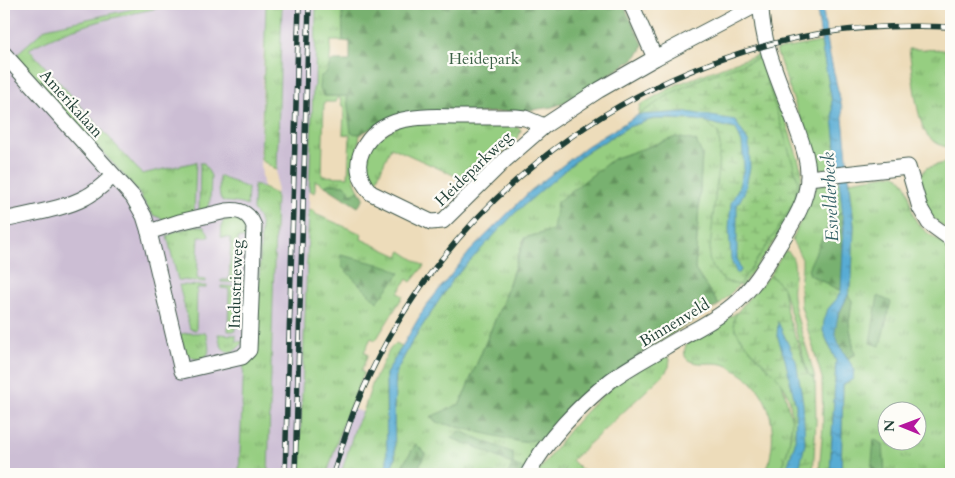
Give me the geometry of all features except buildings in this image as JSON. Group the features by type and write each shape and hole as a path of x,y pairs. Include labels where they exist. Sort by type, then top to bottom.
{"street":[{"path":"631,4 655,58"},
{"name":"Heideparkweg","path":"544,126 525,118 516,117 430,116 407,118 384,127 368,140 360,154 358,165 360,176 371,193 431,222 443,221 506,159 544,126 599,90 655,58 760,4"},
{"name":"Binnenveld","path":"528,474 536,460 570,418 611,380 715,319 734,305 766,266 790,227 806,193 808,178 805,152 768,45 760,4"},
{"name":"Amerikalaan","path":"4,54 134,197 149,232"},
{"path":"808,178 908,167 920,208 929,223 951,239"},
{"path":"4,220 55,208 84,198 95,192 113,176"},
{"name":"Industrieweg","path":"226,211 239,211 248,215 254,226 254,232 251,343 247,354 242,357 182,371 149,232 179,222 226,211"}],"shaded area":[{"path":"4,4 278,4 277,37 264,38 260,159 263,183 257,371 244,374 239,474 4,474"},
{"path":"282,4 316,4 315,86 313,89 299,474 268,474"},
{"path":"349,408 363,412 355,428 341,474 327,474"}],"green space":[{"path":"156,4 178,4 82,26 29,49 142,174 196,162 194,213 165,220 153,215 133,185 16,59 19,52 46,28"},
{"path":"266,4 282,4 277,170 261,160"},
{"path":"316,4 342,4 343,41 331,41 325,96 347,96 351,132 360,134 354,179 360,193 357,191 352,194 342,185 329,184 325,186 315,180 315,193 309,190 313,88 315,86","holes":["337,98 340,98 342,106 344,106 343,134 350,135 348,177 322,176 324,102 335,102"]},
{"name":"Heidepark","path":"342,4 623,4 643,44 641,51 634,59 564,103 552,107 531,110 393,118 360,134 351,133 347,96 324,96 319,88 320,77 327,72 331,61 350,61 350,42 343,41"},
{"path":"821,42 831,96 839,167 825,170 814,165 806,136 776,50"},
{"path":"909,49 951,50 951,148 933,140 924,129 920,119"},
{"path":"764,53 802,171 800,187 788,218 780,233 741,287 739,285 719,305 695,270 702,154 553,230 524,238 503,301 460,404 547,438 525,470 513,464 508,474 416,474 425,453 416,444 397,474 388,474 395,459 394,407 396,372 413,340 453,279 515,212 585,153 628,127 653,119 707,122 718,133 720,146 770,107 638,115 640,105 678,84","holes":["472,445 513,453 512,464"]},
{"path":"760,58 798,180 795,200 776,232 739,285 727,282 720,277 709,259 720,146 718,133 707,122 687,112 638,115 672,93 702,78"},
{"path":"508,121 521,130 518,138 469,182 391,147 374,186 367,175 365,164 373,142 402,123"},
{"path":"676,137 696,141 702,154 695,270 719,305 652,346 609,377 547,438 521,442 436,422 430,417 460,404 503,301 525,238 553,230 557,202 613,159"},
{"path":"951,161 951,233 928,214 918,180 926,168"},
{"path":"200,163 204,163 211,176 208,207 199,212"},
{"path":"894,174 905,183 918,224 951,250 951,474 841,474 843,385 854,369 846,358 855,355 849,323 852,301 848,295 852,276 854,226 850,181"},
{"path":"219,176 248,188 247,206 221,199"},
{"path":"840,182 843,212 833,215 810,275 841,291 828,309 823,331 836,361 830,474 819,474 823,425 822,378 801,306 802,259 792,240 816,187 818,184"},
{"path":"254,184 276,194 268,474 239,474 244,362 256,348 257,341 261,226 253,210"},
{"path":"329,184 345,185 349,189 349,193 352,194 357,191 363,195 363,200 358,207 325,186"},
{"path":"309,209 315,211 315,214 362,234 361,239 398,256 401,251 424,266 411,282 407,279 398,293 403,296 376,340 371,338 364,352 368,355 361,371 364,373 343,423 327,474 299,474"},
{"path":"843,212 843,275 841,291 810,275 808,269 833,215"},
{"path":"232,218 242,222 248,234 248,238 238,238 237,280 245,281 245,283 221,282 221,280 229,280 231,238 221,237 222,224 224,220"},
{"path":"195,226 204,227 209,237 199,237 197,279 206,280 206,282 178,280 167,236 176,231"},
{"path":"786,251 789,252 794,263 793,297 815,379 808,374 783,287 770,275"},
{"path":"341,255 390,267 400,273 377,302 342,267"},
{"path":"770,275 783,287 787,313 808,374 815,379 816,421 813,474 780,474 791,430 792,421 789,398 781,382 744,343 734,326 734,319 740,309"},
{"path":"179,285 206,286 206,288 197,288 196,330 190,329"},
{"path":"221,286 245,287 245,289 236,289 235,331 228,331 229,289 221,288"},
{"path":"848,295 852,301 849,323 855,355 846,358 836,339 835,323"},
{"path":"878,296 891,302 880,346 870,343"},
{"path":"739,311 734,319 782,383 792,421 788,452 780,474 765,474 771,453 771,418 763,396 756,387 747,378 724,364 699,363 688,360 685,356 686,345"},
{"path":"206,333 209,350 206,356 197,359 187,354 180,334"},
{"path":"218,334 236,335 236,341 243,342 239,347 230,352 224,350 221,346"},
{"path":"396,343 402,346 386,374 387,465 380,471 367,471 367,474 341,474 355,428 363,412 373,382 390,349"},
{"path":"666,355 670,359 669,367 665,373 572,460 586,474 537,474 573,426 593,404 621,380 659,356"},
{"path":"460,431 513,453 513,464 525,470 523,474 508,474 512,464 472,445 452,438"},
{"path":"874,439 878,442 878,450 883,450 885,474 871,474"},
{"path":"416,444 425,453 416,474 397,474"}],"water":[{"path":"814,4 822,4 829,51 842,108 854,226 852,276 848,295 838,315 835,332 839,345 854,369 853,379 843,385 841,474 830,474 836,361 823,331 828,309 841,291 844,228 831,96 817,10"},
{"path":"687,112 735,120 749,143 750,168 745,191 737,206 737,258 741,271 737,274 731,260 729,228 731,203 738,189 744,167 742,143 736,129 697,120 666,119 653,119 628,127 585,153 515,213 453,279 413,340 396,372 394,407 395,459 388,474 367,474 367,471 380,471 387,464 386,374 425,307 471,250 529,192 587,146 638,115"},
{"path":"778,322 796,361 803,403 805,444 798,474 785,474 795,443 796,406 785,359 777,335"}],"railway":[{"path":"285,474 299,4"},
{"path":"295,474 309,4"},
{"path":"333,474 354,411 388,339 431,273 481,214 539,161 603,116 672,79 746,51 823,33 855,29 919,26 951,27"}],"water label":[{"name":"Esvelderbeek","path":"830,197"}]}
